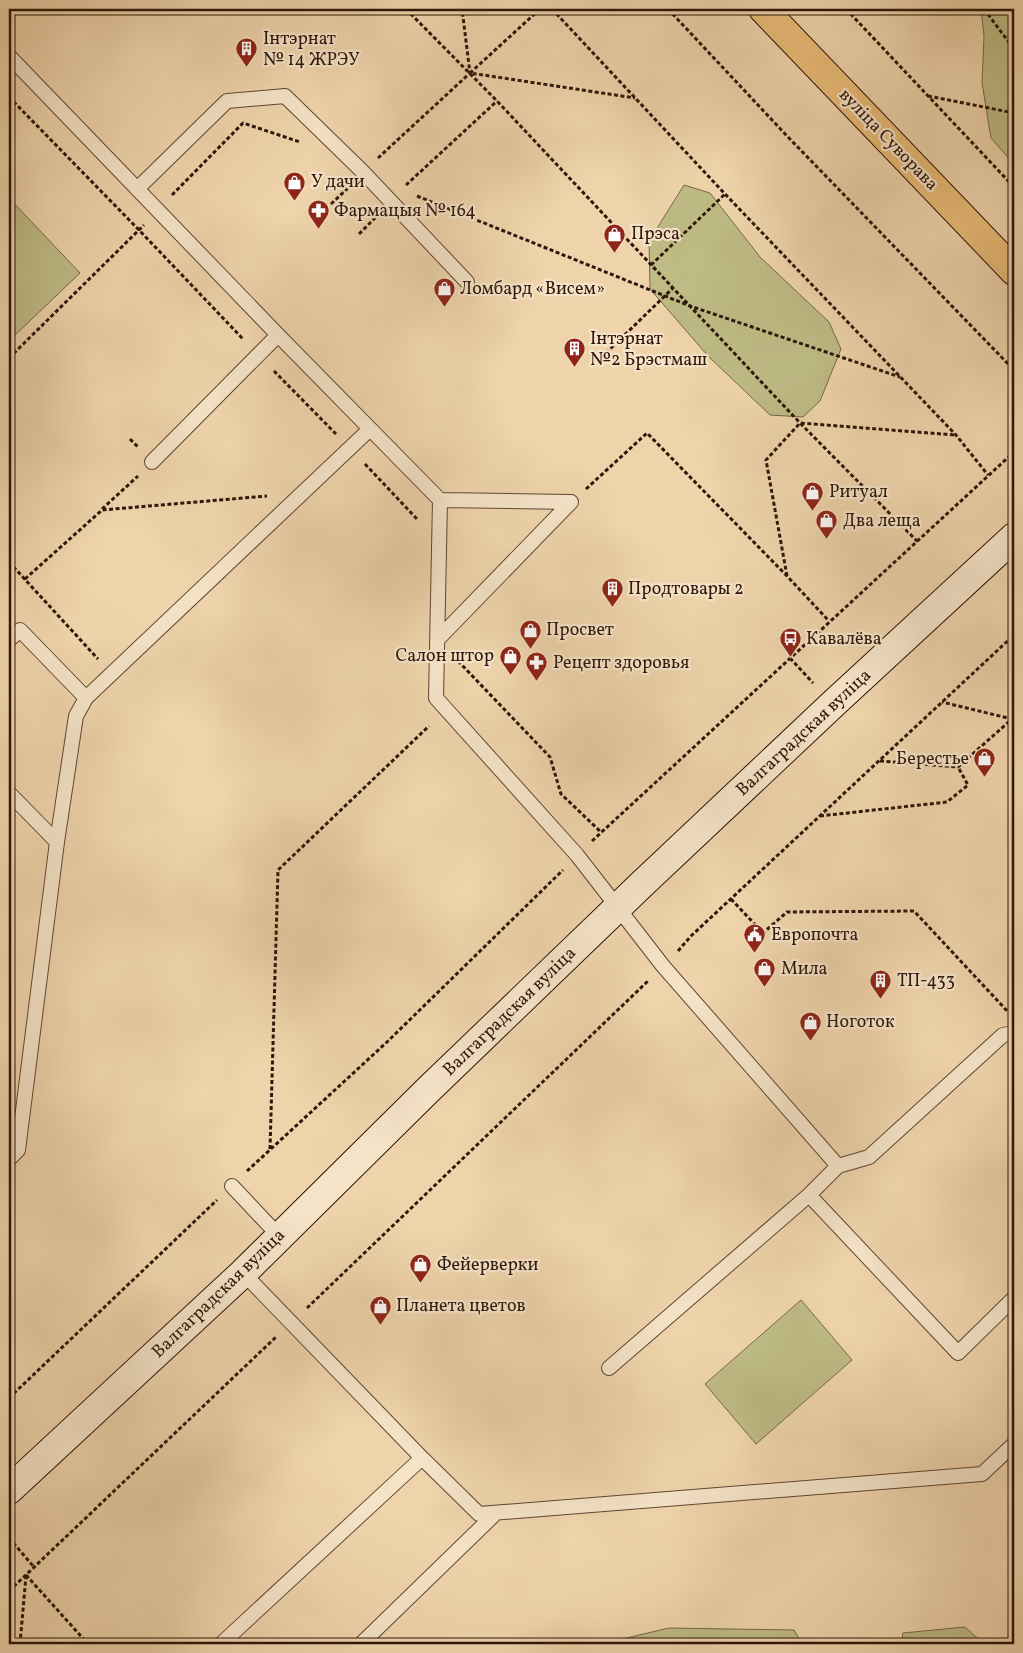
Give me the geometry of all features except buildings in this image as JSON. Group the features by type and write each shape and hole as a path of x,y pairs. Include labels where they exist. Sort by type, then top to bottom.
{"main road":[{"name":"вуліца Суворава","path":"763,9 1014,271"},
{"name":"Валгаградская вуліца","path":"9,1490 243,1273 428,1090 618,907 833,704 1014,537"}],"lane":[{"path":"9,56 440,500 571,502"},
{"path":"137,189 227,101 285,96 363,172 467,282"},
{"path":"152,462 278,335"},
{"path":"9,1159 18,1150 57,842 76,716 86,698 370,430"},
{"path":"440,500 436,698 577,855 664,966 838,1166"},
{"path":"438,639 571,502"},
{"path":"9,640 20,630 86,698"},
{"path":"9,793 57,842"},
{"path":"609,1368 809,1195 838,1166 869,1157 1003,1035 1014,1033"},
{"path":"232,1186 280,1236"},
{"path":"809,1195 958,1353 1014,1298"},
{"path":"243,1273 422,1458 479,1514 982,1474 1014,1444"},
{"path":"221,1644 422,1458"},
{"path":"362,1644 496,1513"}],"path":[{"path":"406,9 497,101 800,423 917,541"},
{"path":"462,9 470,73"},
{"path":"332,204 363,172 540,9"},
{"path":"552,9 725,194 956,435 988,475"},
{"path":"668,9 787,136 1014,370"},
{"path":"846,9 1014,187"},
{"path":"984,9 1014,49"},
{"path":"470,73 636,98"},
{"path":"928,96 1014,113"},
{"path":"9,98 421,523"},
{"path":"359,234 402,189 497,101"},
{"path":"402,189 690,306 901,377"},
{"path":"651,265 725,194"},
{"path":"606,354 673,288"},
{"path":"800,423 956,435"},
{"path":"787,576 766,460 800,423"},
{"path":"571,502 647,433 787,576 829,622"},
{"path":"25,580 152,462 130,439"},
{"path":"9,1398 270,1150 387,1042 601,832 1014,452"},
{"path":"102,510 303,493"},
{"path":"9,562 113,674"},
{"path":"1013,636 1014,656"},
{"path":"9,1591 664,966 691,936 1013,636"},
{"path":"438,639 550,757 561,794 601,832"},
{"path":"790,658 833,704"},
{"path":"942,702 1013,719"},
{"path":"879,761 958,767 1013,719"},
{"path":"270,1150 278,870 429,726"},
{"path":"820,816 947,802 968,785 958,767"},
{"path":"731,899 763,933 787,912 914,911 1014,1019"},
{"path":"9,1538 34,1567"},
{"path":"20,1644 26,1575"},
{"path":"26,1575 88,1644"},
{"path":"894,1644 1014,1640"}],"shaded area":[{"path":"981,9 1014,9 1014,162 991,138 982,83 984,36"},
{"path":"684,185 710,193 760,257 829,322 841,349 820,401 803,417 770,415 708,356 650,289 649,241"},
{"path":"9,198 80,273 9,341"},
{"path":"801,1300 852,1360 756,1444 705,1384"},
{"path":"965,1627 984,1644 901,1644 903,1633"},
{"path":"669,1628 794,1630 802,1644 601,1644"}],"place":[{"name":"Інтэрнат № 14 ЖРЭУ","path":"247,68"},
{"name":"У дачи","path":"295,201"},
{"name":"Фармацыя № 164","path":"318,230"},
{"name":"Прэса","path":"615,253"},
{"name":"Ломбард «Висем»","path":"444,308"},
{"name":"Інтэрнат №2 Брэстмаш","path":"574,368"},
{"name":"Ритуал","path":"813,511"},
{"name":"Два леща","path":"827,540"},
{"name":"Продтовары 2","path":"612,608"},
{"name":"Просвет","path":"530,649"},
{"name":"Кавалёва","path":"790,658"},
{"name":"Салон штор","path":"510,675"},
{"name":"Рецепт здоровья","path":"537,682"},
{"name":"Берестье","path":"985,778"},
{"name":"Европочта","path":"755,954"},
{"name":"Мила","path":"765,988"},
{"name":"ТП-433","path":"881,1000"},
{"name":"Ноготок","path":"810,1041"},
{"name":"Фейерверки","path":"421,1284"},
{"name":"Планета цветов","path":"380,1325"}]}
